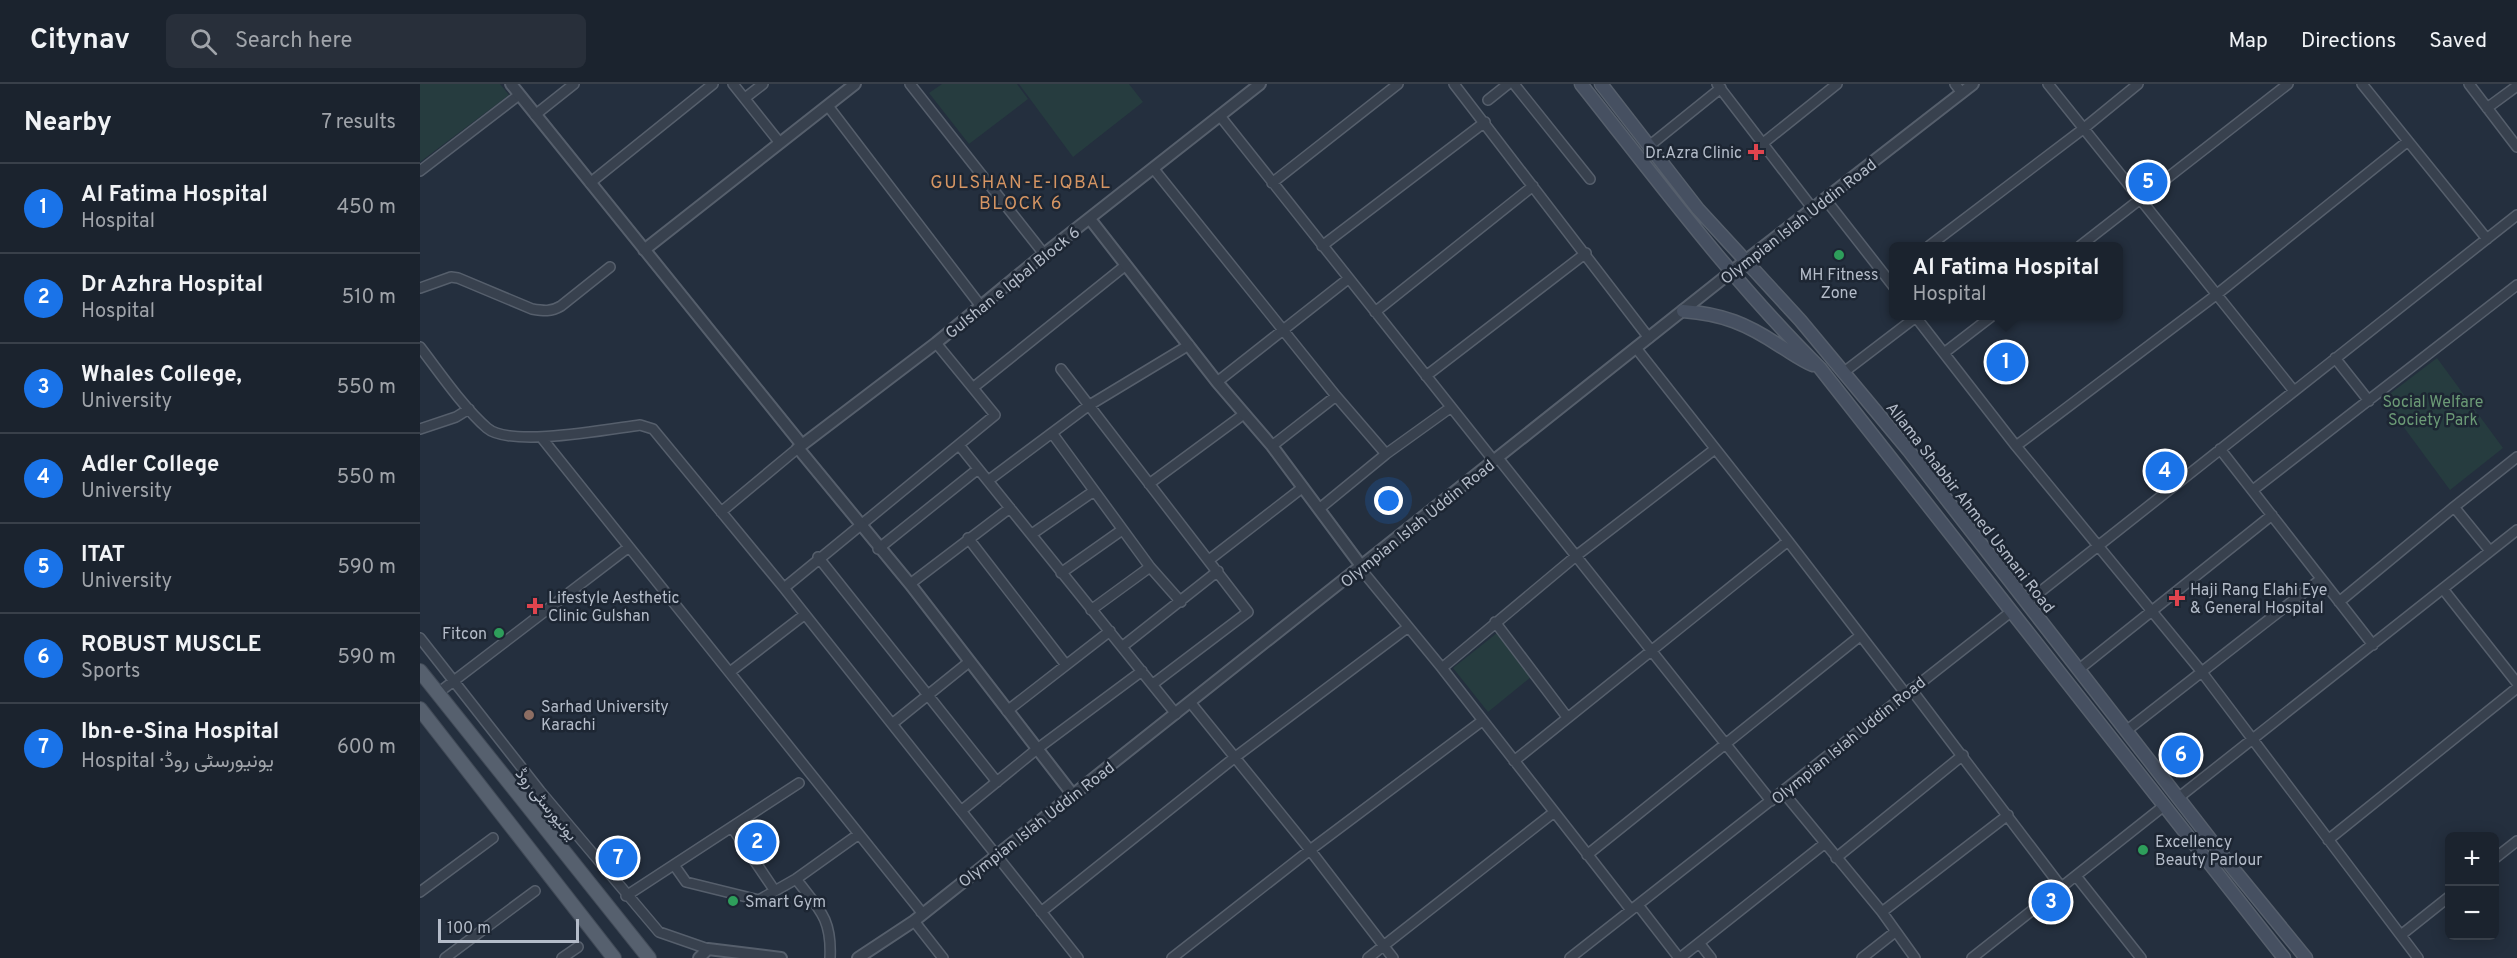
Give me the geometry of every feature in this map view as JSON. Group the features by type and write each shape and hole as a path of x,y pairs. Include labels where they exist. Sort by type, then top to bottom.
{"main road":[{"name":"Allama Shabbir Ahmed Usmani Road","path":"1581,84 1732,273 1820,368 2284,958"},
{"name":"Allama Shabbir Ahmed Usmani Road","path":"1600,84 1698,209 1844,372 1909,451 2178,798 2306,958"},
{"path":"1683,312 1712,313 1731,319 1767,338 1799,359 1820,368"},
{"name":"یونیورسٹی روڈ","path":"420,671 649,958"},
{"path":"420,709 614,958"}],"street":[{"path":"511,84 800,447 878,549 910,584 1073,795"},
{"path":"535,115 574,84"},
{"path":"590,183 713,84"},
{"path":"734,84 780,143"},
{"path":"745,98 763,84"},
{"path":"644,250 855,84"},
{"path":"910,84 1044,254"},
{"name":"Gulshan e Iqbal Block 6","path":"721,512 1260,84"},
{"path":"1272,183 1398,84"},
{"path":"1454,84 1649,338"},
{"path":"1488,100 1508,84"},
{"path":"1514,84 1590,179"},
{"path":"1762,144 1837,84"},
{"name":"Olympian Islah Uddin Road","path":"858,958 919,917 1745,261 1826,200 1958,89 1973,84"},
{"path":"2048,84 2294,391"},
{"path":"1934,242 2083,129 2138,84"},
{"path":"2085,242 2288,84"},
{"path":"2362,84 2487,239"},
{"path":"2469,84 2517,147"},
{"path":"1649,146 1719,86 1813,209"},
{"path":"2487,108 2517,86"},
{"path":"420,171 519,94"},
{"path":"828,106 980,305"},
{"path":"1220,116 1450,408 1576,556 1771,801"},
{"path":"1322,246 1485,122"},
{"path":"2016,446 2216,295 2408,141"},
{"path":"1153,168 1336,396 1386,454"},
{"path":"1375,312 1533,186"},
{"path":"1826,200 1889,275"},
{"path":"2026,603 2517,215"},
{"path":"1090,219 1217,382 1272,446 1361,568 1407,628 1442,668 1553,813 1587,855 1680,958 1824,844"},
{"path":"1426,376 1586,253"},
{"path":"974,387 1126,265"},
{"path":"420,288 451,277 458,278 532,309 554,310 610,267"},
{"path":"1217,382 1348,279"},
{"path":"2253,490 2517,285"},
{"path":"1844,372 1911,320"},
{"path":"1919,320 2016,446 2201,671 2418,958"},
{"path":"1944,353 1986,320"},
{"path":"784,588 818,557 995,415 936,343"},
{"path":"989,480 1088,406 1189,345"},
{"path":"420,347 488,429 496,434 541,437 640,425 653,429 784,588 1078,958"},
{"path":"1636,348 1860,636 1963,756 2062,888"},
{"path":"2335,358 2369,401"},
{"path":"1061,369 1248,612 1153,684"},
{"path":"1272,446 1336,396"},
{"path":"420,429 456,417 470,408"},
{"path":"1319,509 1386,454 1450,408"},
{"path":"1149,484 1244,414"},
{"path":"1052,433 1150,567 1180,602"},
{"path":"541,437 859,834 919,917 943,958"},
{"path":"959,445 1176,714"},
{"path":"1442,668 1576,556 1715,449"},
{"path":"2220,449 2373,645"},
{"path":"2339,602 2517,457"},
{"path":"878,549 978,469"},
{"path":"1209,560 1302,488"},
{"path":"1032,534 1094,491"},
{"path":"2454,507 2490,551"},
{"path":"910,584 1010,508"},
{"path":"2078,670 2272,515"},
{"path":"1061,573 1122,530"},
{"path":"2178,798 2517,530"},
{"path":"968,538 1066,665"},
{"path":"1514,761 1788,541"},
{"path":"438,693 629,547"},
{"path":"818,557 997,782"},
{"path":"1091,610 1150,567"},
{"path":"1123,646 1218,571"},
{"path":"2126,731 2321,579"},
{"path":"2443,589 2517,683"},
{"name":"Olympian Islah Uddin Road","path":"1570,958 2012,611"},
{"path":"730,672 804,615"},
{"path":"1495,622 1567,717"},
{"path":"1041,912 1234,758 1407,628"},
{"path":"1007,711 1110,631"},
{"path":"1587,855 1860,636"},
{"path":"420,638 626,896 658,932 708,950 781,958"},
{"path":"892,724 969,662"},
{"path":"961,811 1037,749 1142,670"},
{"path":"2328,840 2517,688"},
{"path":"1190,702 1310,850 1393,958"},
{"path":"1172,958 1310,850 1482,721"},
{"path":"1836,858 1963,756"},
{"path":"626,896 733,829 799,783"},
{"path":"1783,792 1882,912 1915,958"},
{"path":"1972,958 2165,805"},
{"path":"1368,958 1553,813"},
{"path":"1882,912 2008,815"},
{"path":"733,829 775,891"},
{"path":"674,865 687,882 759,900 796,879 859,834"},
{"path":"420,892 493,838"},
{"path":"2499,855 2517,841"},
{"path":"2076,876 2141,958"},
{"path":"796,879 827,919 831,939 830,958"},
{"path":"445,958 535,891"},
{"path":"2401,935 2445,900"},
{"path":"1862,958 1895,932"},
{"path":"1700,944 1711,958"},
{"path":"562,958 578,946"},
{"path":"699,958 708,950"}],"green space":[{"path":"420,84 500,84 509,95 420,162"},
{"path":"942,84 1017,84 1028,99 969,144 929,93"},
{"path":"1019,84 1129,84 1143,102 1073,157"},
{"name":"Social Welfare Society Park","path":"2437,358 2503,448 2450,490 2383,399"},
{"path":"1497,633 1531,677 1488,712 1453,668"}],"place":[{"name":"Dr.Azra Clinic","path":"1756,152"},
{"name":"ITAT","path":"2148,182"},
{"name":"MH Fitness Zone","path":"1839,255"},
{"name":"Al Fatima Hospital","path":"2006,362"},
{"name":"Adler College","path":"2165,471"},
{"name":"Haji Rang Elahi Eye & General Hospital","path":"2177,598"},
{"name":"Lifestyle Aesthetic Clinic Gulshan","path":"535,606"},
{"name":"Fitcon","path":"499,633"},
{"name":"Sarhad University Karachi","path":"529,715"},
{"name":"ROBUST MUSCLE","path":"2181,755"},
{"name":"Dr Azhra Hospital","path":"757,842"},
{"name":"Excellency Beauty Parlour","path":"2143,850"},
{"name":"Ibn-e-Sina Hospital","path":"618,858"},
{"name":"Smart Gym","path":"733,901"},
{"name":"Whales College,","path":"2051,902"}],"district":[{"name":"GULSHAN-E-IQBAL BLOCK 6","path":"1021,192"}]}
